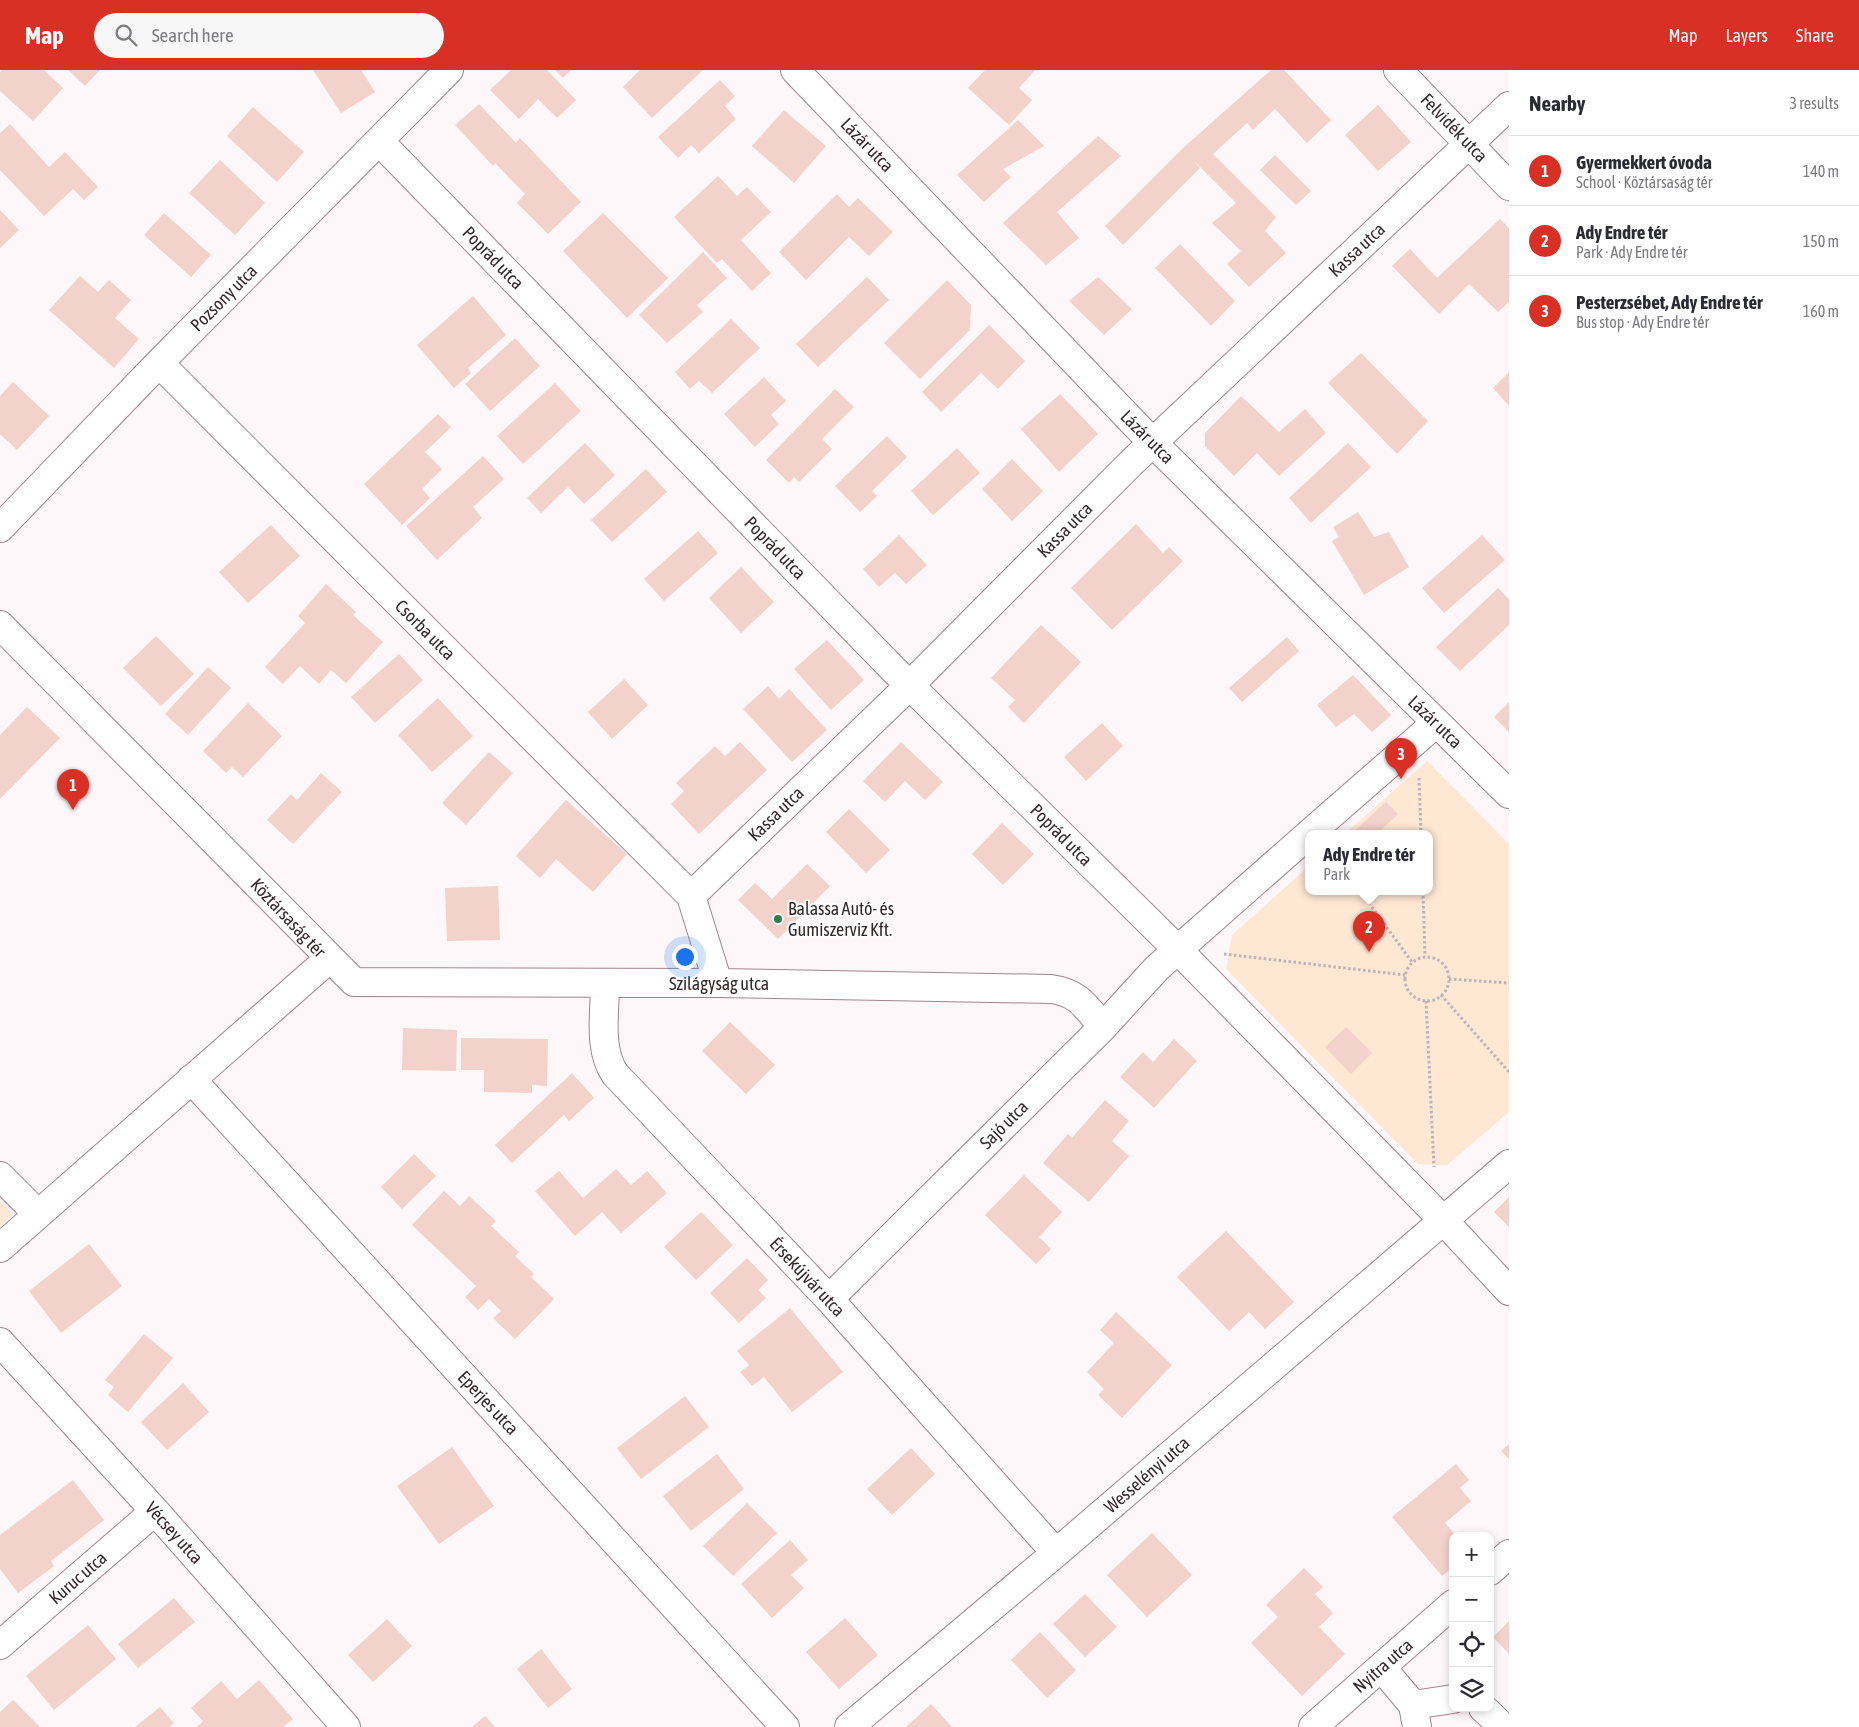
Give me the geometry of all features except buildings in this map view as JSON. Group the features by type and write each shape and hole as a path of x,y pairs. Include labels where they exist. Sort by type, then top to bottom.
{"street":[{"name":"Pozsony utca","path":"0,528 449,70"},
{"name":"Lázár utca","path":"795,70 1153,443 1509,794"},
{"name":"Felvidék utca","path":"1398,70 1509,186"},
{"name":"Kassa utca","path":"691,896 909,686 1153,443 1509,106"},
{"name":"Poprád utca","path":"379,140 909,686 1177,949 1444,1221 1509,1291"},
{"name":"Csorba utca","path":"159,364 691,896"},
{"name":"Köztársaság tér","path":"0,625 330,958 0,1248"},
{"name":"Sajó utca","path":"1315,830 1436,723"},
{"name":"Sajó utca","path":"829,1299 1102,1027 1157,968 1305,838"},
{"path":"691,896 718,983"},
{"name":"Szilágyság utca","path":"330,958 354,982 718,983 1051,989 1072,994 1102,1027"},
{"name":"Érsekújvár utca","path":"605,984 604,1046 609,1067 829,1299 1056,1552"},
{"name":"Eperjes utca","path":"191,1080 785,1727"},
{"name":"Wesselényi utca","path":"849,1727 1509,1164"},
{"path":"0,1176 38,1214"},
{"name":"Vécsey utca","path":"0,1342 154,1511 346,1727"},
{"name":"Kuruc utca","path":"0,1645 154,1511"},
{"path":"1494,1567 1509,1554"},
{"name":"Nyitra utca","path":"1313,1727 1449,1608"},
{"path":"1382,1668 1415,1716 1449,1701"},
{"path":"1487,1712 1503,1727"}],"path":[{"path":"1418,772 1421,830"},
{"path":"1363,895 1412,962"},
{"path":"1423,895 1425,956"},
{"path":"1221,954 1406,975"},
{"path":"1425,956 1437,958 1449,973 1446,990 1435,999 1416,998 1406,986 1406,975 1409,966 1412,962 1425,956"},
{"path":"1449,979 1509,983"},
{"path":"1441,995 1509,1072"},
{"path":"1426,1000 1434,1176"}],"shaded area":[{"path":"1427,761 1509,844 1509,1112 1447,1165 1418,1164 1226,969 1232,935 1305,870 1305,895 1433,895 1433,830 1349,830"},
{"path":"0,1201 13,1214 0,1226"}],"place":[{"name":"Pesterzsébet, Ady Endre tér","path":"1401,779"},
{"name":"Gyermekkert óvoda","path":"73,810"},
{"name":"Balassa Autó- és Gumiszerviz Kft.","path":"778,919"},
{"name":"Ady Endre tér","path":"1369,952"}]}
